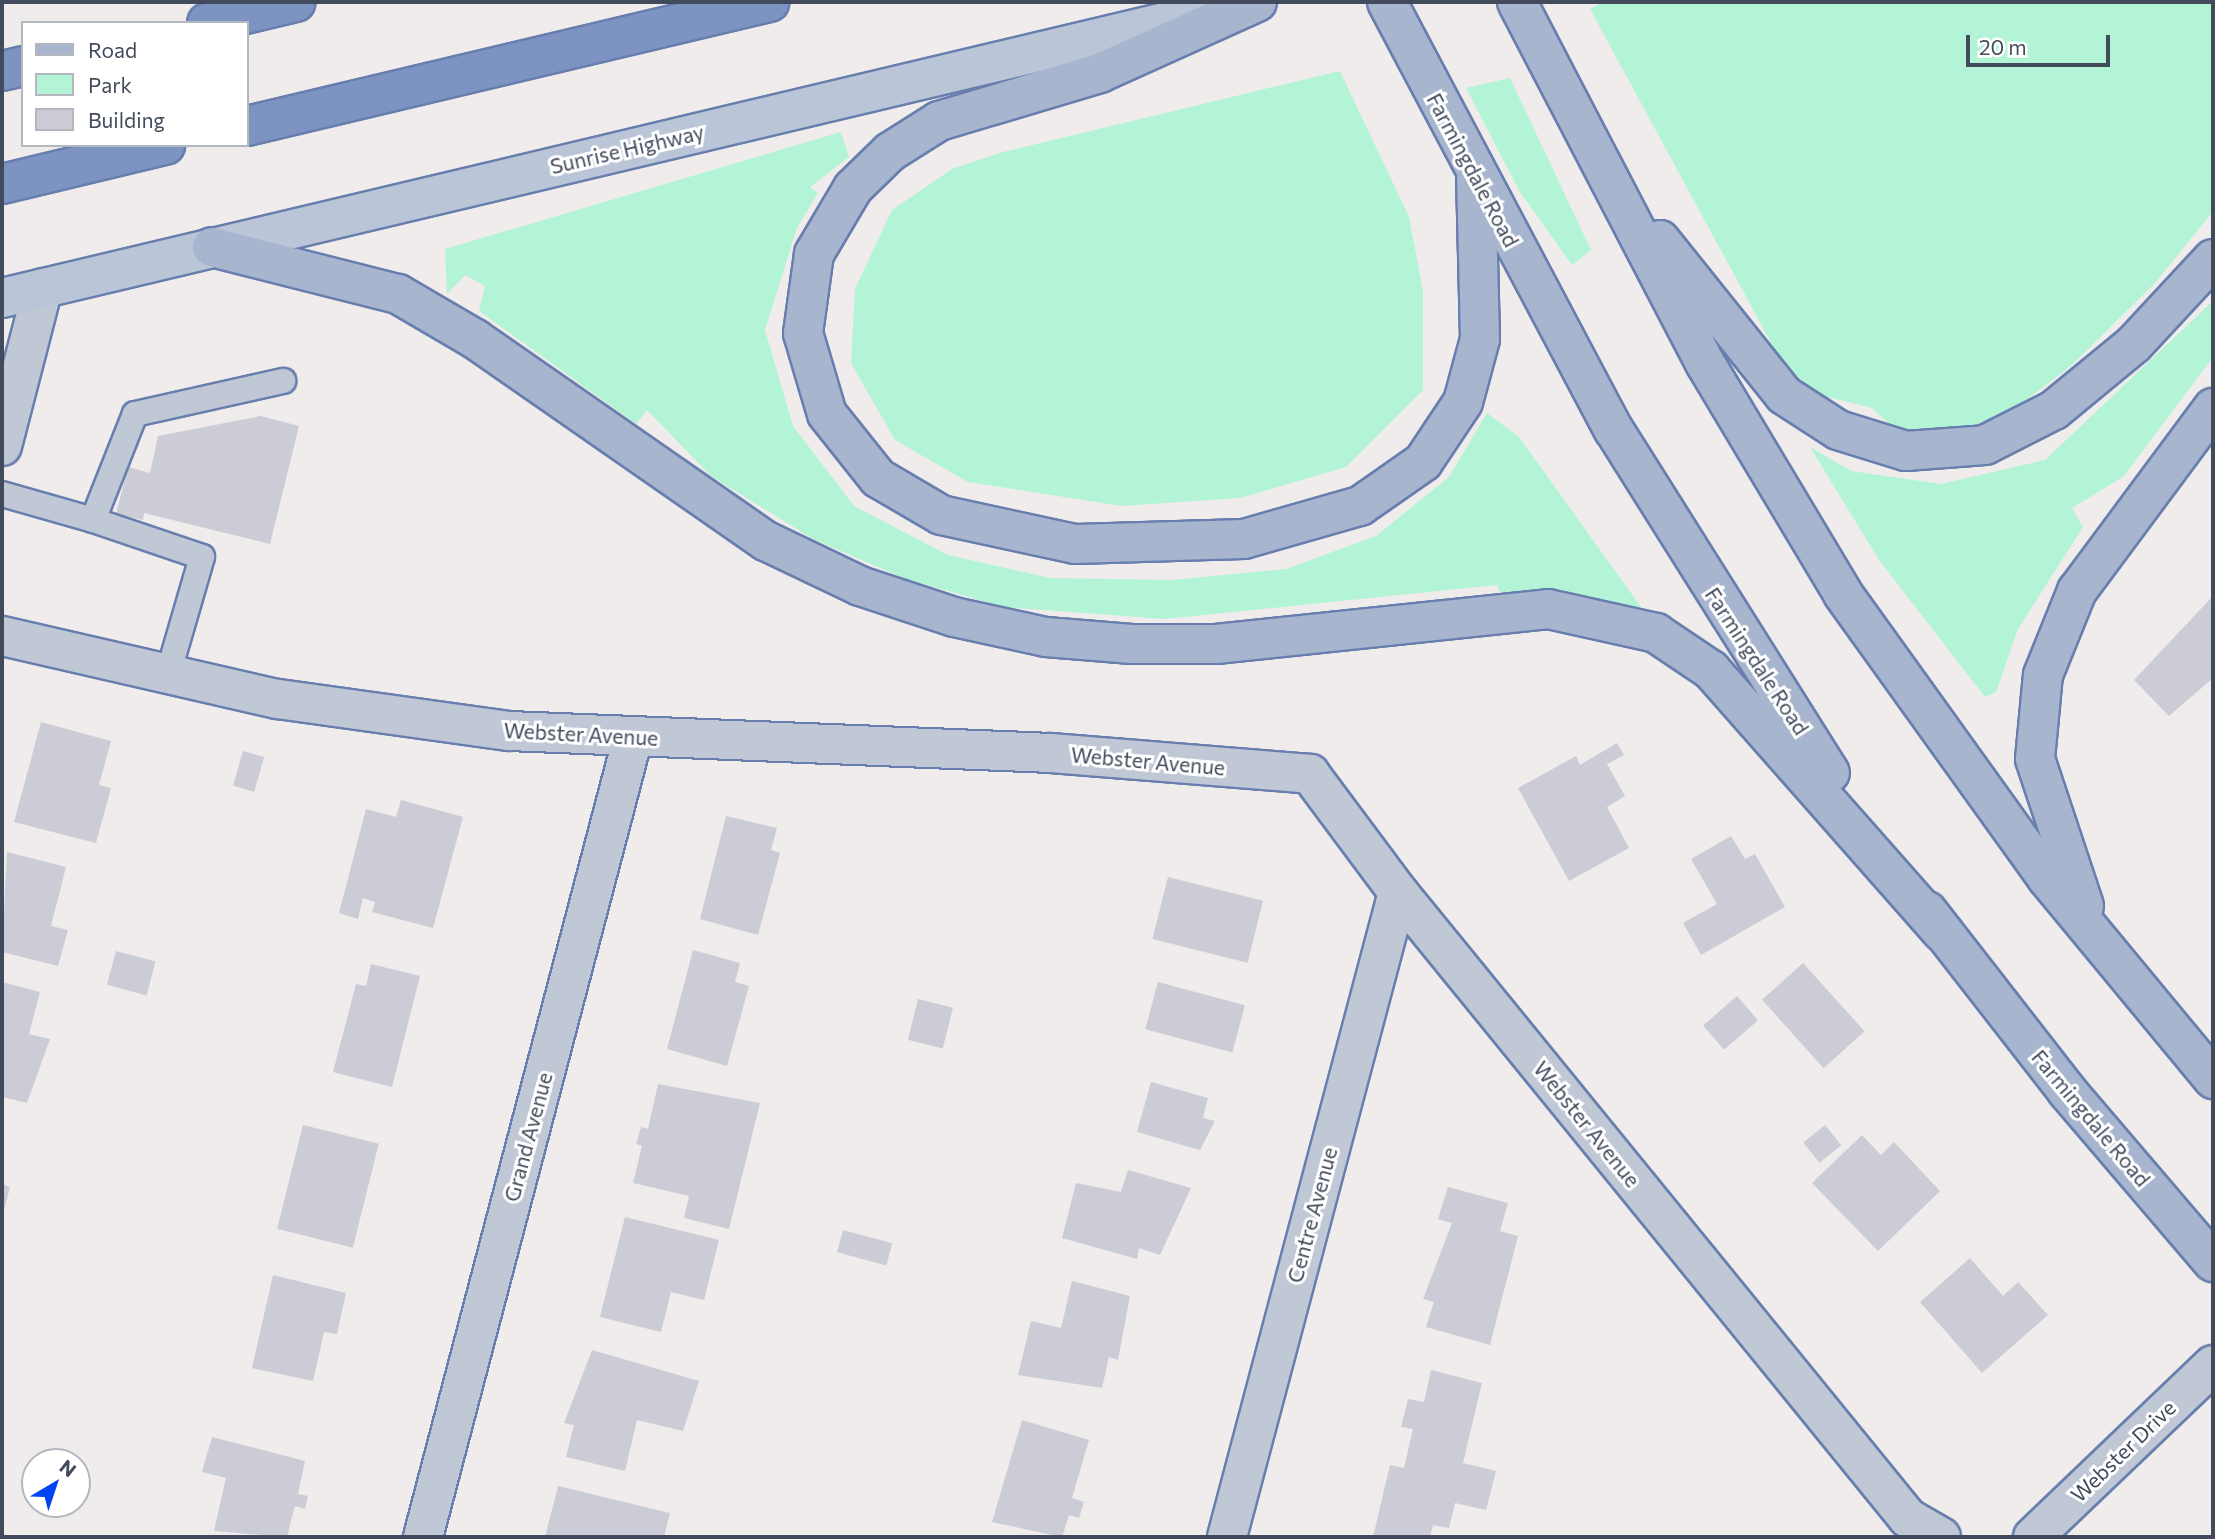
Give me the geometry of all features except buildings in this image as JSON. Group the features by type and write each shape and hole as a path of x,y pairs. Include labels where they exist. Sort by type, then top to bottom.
{"highway":[{"path":"215,21 296,2"},
{"path":"248,126 769,2"},
{"path":"2,71 21,66"},
{"path":"2,184 156,147"}],"main road":[{"path":"1255,2 1100,73 939,121 890,152 853,188 814,254 803,334 827,414 878,478 941,514 1075,544 1244,539 1360,506 1423,462 1463,402 1480,339 1476,180"},
{"name":"Sunrise Highway","path":"2,298 1255,2"},
{"name":"Farmingdale Road","path":"1387,2 1476,180 1614,430 1753,659 1942,932 2213,1262"},
{"path":"1517,2 1705,363 1843,594 1941,738 2099,944 2213,1079"},
{"path":"1595,152 1768,379 1816,418 1882,447 1932,452 1986,445 2031,425 2134,344 2213,259"},
{"path":"212,247 398,294 475,339 766,541 860,586 942,614 1046,637 1132,644 1216,644 1548,609 1656,633 1711,670 1942,932"},
{"path":"2099,944 2041,790 2034,730 2043,675 2077,591 2213,408"}],"street":[{"path":"2,446 43,288"},
{"name":"Webster Avenue","path":"2,636 278,699 509,731 1051,753 1310,774 1398,892 1908,1518 1941,1537"},
{"name":"Grand Avenue","path":"423,1537 633,737"},
{"name":"Centre Avenue","path":"1227,1537 1398,892"},
{"name":"Webster Drive","path":"2034,1537 2213,1364"}],"lane":[{"path":"93,520 135,414 284,381"},
{"path":"2,494 93,520 202,557 168,674"}],"green space":[{"path":"1603,2 2213,2 2213,211 2156,282 2071,366 2005,416 1953,434 1900,434 1872,408 1816,394 1781,361 1590,9"},
{"path":"1340,71 1409,217 1423,291 1423,390 1346,467 1240,498 1122,506 968,482 895,440 851,363 855,289 892,210 952,169 1003,152"},
{"path":"1510,78 1591,250 1572,265 1520,192 1466,88"},
{"path":"841,132 849,157 810,187 818,193 797,228 765,330 793,426 854,506 948,555 1050,578 1172,580 1286,569 1376,536 1449,477 1487,413 1519,437 1651,621 1591,598 1500,592 1497,585 1165,619 1004,607 906,579 813,539 711,476 647,410 636,424 479,311 485,286 465,275 447,294 445,249"},
{"path":"2213,301 2213,357 2123,477 2072,508 2083,527 2018,629 1996,692 1985,697 1879,560 1810,447 1851,471 1941,484 2045,460"}]}
